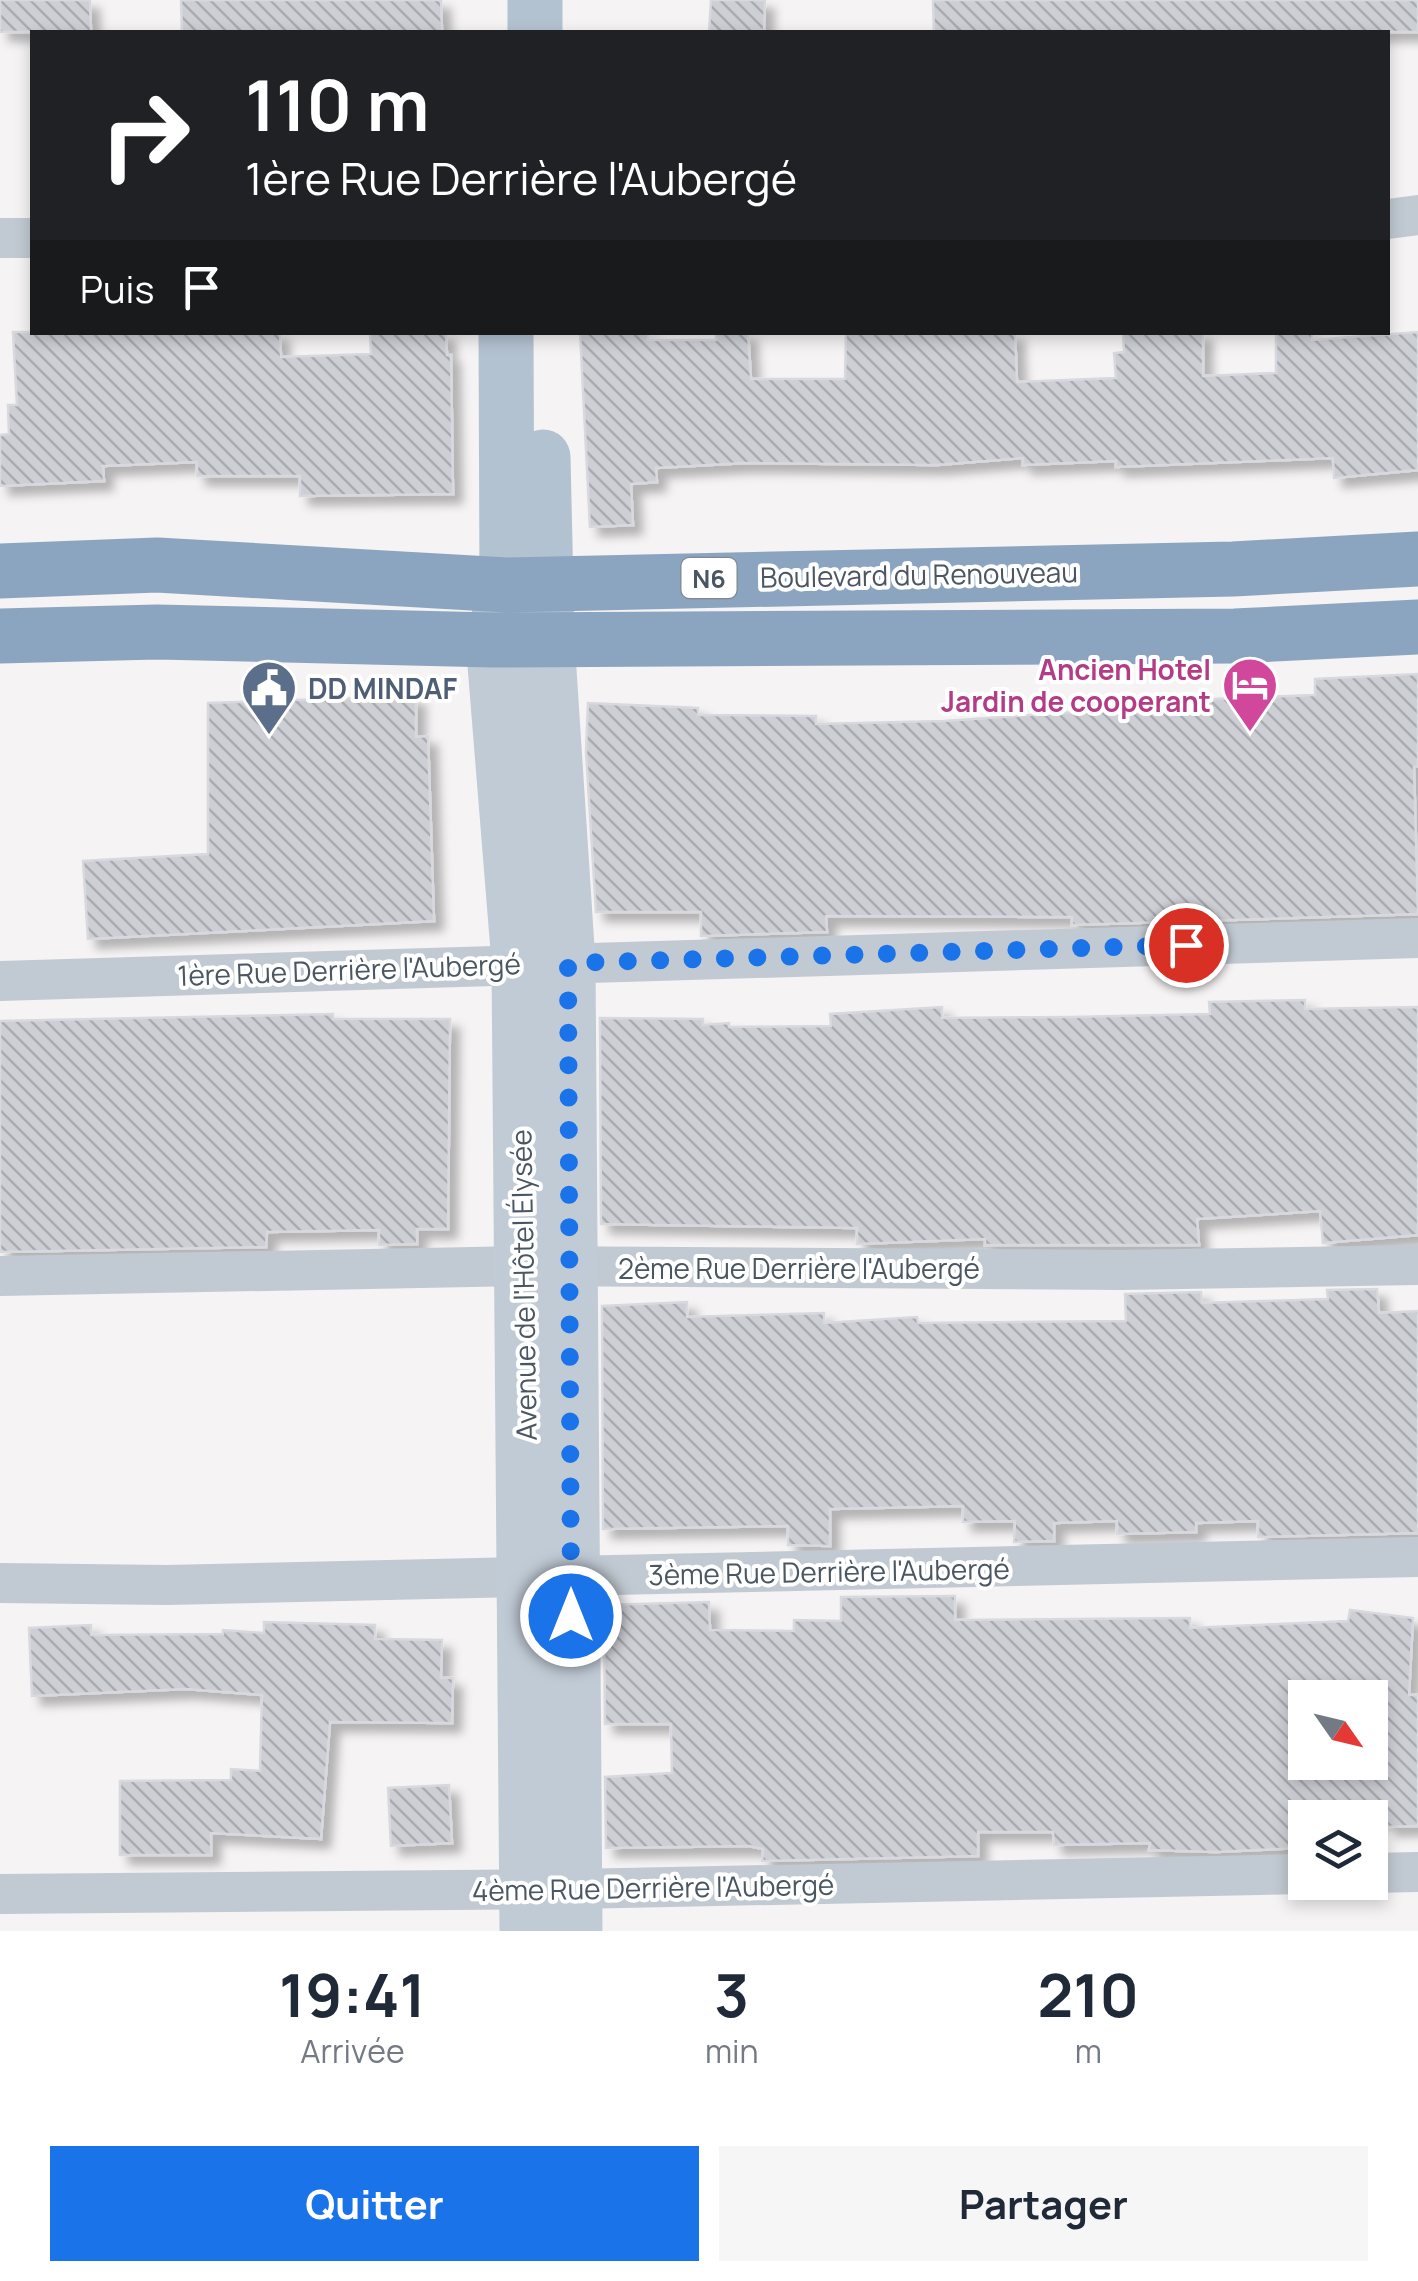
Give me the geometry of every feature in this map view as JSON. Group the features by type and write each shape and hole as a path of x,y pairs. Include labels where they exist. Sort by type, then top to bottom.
{"highway":[{"name":"Boulevard du Renouveau","path":"14,570 157,565 527,583 1166,569 1418,559"},
{"path":"1163,636 1166,569"},
{"path":"14,570 16,636"},
{"name":"N6","path":"16,636 157,632 547,640 1163,636 1418,627"}],"main road":[{"path":"504,0 504,30"},
{"path":"535,0 535,30"},
{"path":"506,335 527,583 547,640"},
{"path":"493,640 527,583 540,335"}],"street":[{"path":"1390,218 1418,216"},
{"path":"0,238 30,238"},
{"name":"Avenue de l'Hôtel Élysée","path":"493,640 544,963"},
{"name":"Avenue de l'Hôtel Élysée","path":"547,640 544,963 551,1910"},
{"name":"1ère Rue Derrière l'Aubergé","path":"0,981 1418,938"},
{"name":"2ème Rue Derrière l'Aubergé","path":"0,1276 546,1266 1122,1270 1418,1265"},
{"name":"3ème Rue Derrière l'Aubergé","path":"0,1583 167,1585 1418,1557"},
{"path":"1388,1873 1418,1872"},
{"name":"4ème Rue Derrière l'Aubergé","path":"0,1894 551,1910 1288,1875"}],"building":[{"path":"0,0 90,0 91,30 0,32"},
{"path":"181,0 441,0 442,30 182,30"},
{"path":"711,0 765,0 764,30 709,30"},
{"path":"933,0 1418,0 1418,32 934,30"},
{"path":"13,332 280,335 281,357 371,354 370,335 446,335 447,355 451,355 453,494 300,496 300,476 197,476 197,462 103,466 104,481 0,486 0,435 9,434 8,405 17,405"},
{"path":"1418,332 1418,470 1334,478 1333,458 1116,467 1116,461 1023,465 1023,458 937,465 746,463 656,468 657,482 631,484 633,525 590,527 580,335 716,340 716,335 748,335 751,379 845,379 846,335 1015,335 1017,382 1116,378 1114,353 1124,352 1123,335 1203,335 1203,376 1276,373 1276,335 1312,335 1312,340"},
{"path":"1418,674 1418,766 1414,767 1418,914 1072,925 1072,917 826,916 827,932 701,936 701,912 596,912 586,752 588,703 698,708 698,715 816,716 816,724 944,721 1190,704 1190,700 1315,695 1315,679"},
{"path":"416,696 416,737 428,736 434,921 88,939 83,861 208,854 208,703"},
{"path":"1305,1000 1305,1009 1418,1007 1418,1235 1323,1243 1320,1211 1197,1219 1199,1245 985,1245 985,1239 857,1244 857,1228 601,1224 600,1018 703,1019 703,1025 729,1023 729,1027 831,1026 830,1014 942,1007 942,1018 1072,1017 1210,1014 1209,1002"},
{"path":"333,1014 333,1019 450,1019 448,1229 417,1229 417,1244 379,1245 379,1230 267,1232 266,1247 0,1252 0,1021"},
{"path":"1377,1289 1379,1313 1418,1311 1418,1533 1258,1537 1258,1521 1196,1523 1196,1532 1117,1534 1117,1521 1054,1523 1054,1541 1014,1542 1015,1521 963,1522 963,1506 830,1509 830,1546 788,1545 788,1526 603,1529 602,1306 687,1302 687,1317 824,1313 824,1323 917,1317 918,1323 1126,1321 1125,1294 1201,1292 1202,1303 1328,1299 1327,1290"},
{"path":"955,1596 955,1620 1190,1618 1190,1628 1348,1621 1350,1610 1413,1618 1409,1695 1418,1695 1418,1826 1388,1827 1388,1800 1288,1800 1288,1849 1216,1852 1149,1850 1150,1843 1054,1845 1053,1832 978,1832 978,1856 762,1861 763,1849 749,1846 606,1848 605,1777 672,1773 671,1724 605,1724 604,1605 709,1602 710,1630 794,1631 794,1620 841,1621 841,1597"},
{"path":"264,1622 375,1625 375,1639 442,1640 441,1678 453,1678 452,1723 330,1722 321,1839 211,1833 211,1855 120,1855 120,1781 231,1780 231,1769 260,1771 262,1695 186,1689 32,1696 29,1628 91,1625 91,1635 223,1634 223,1630 264,1633"},
{"path":"449,1785 452,1843 391,1846 388,1788"}],"place":[{"name":"Ancien Hotel Jardin de cooperant","path":"1250,734"},
{"name":"DD MINDAF","path":"269,737"}],"route":[{"path":"571,1616 568,963 1186,945"}]}
